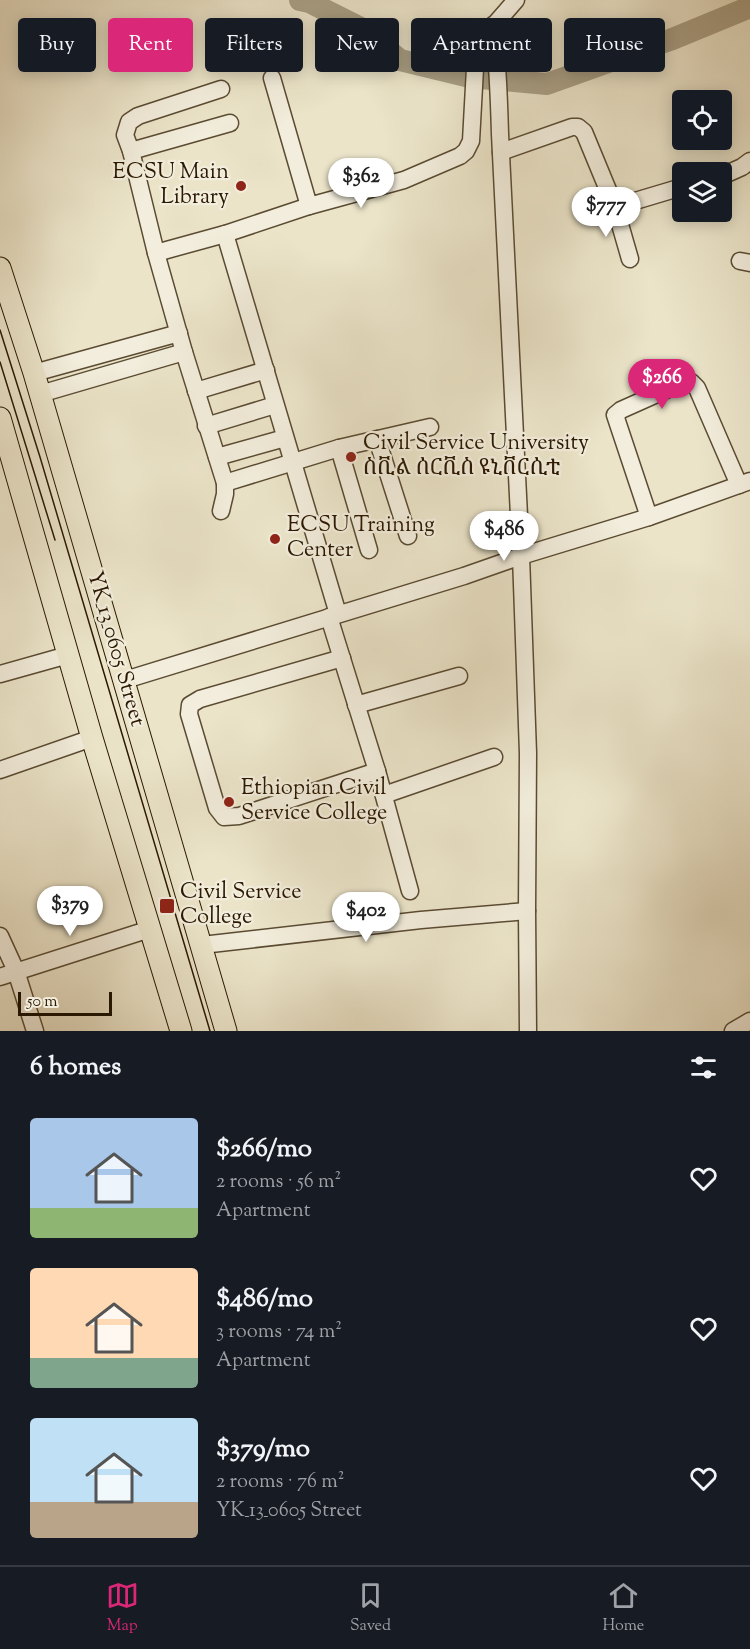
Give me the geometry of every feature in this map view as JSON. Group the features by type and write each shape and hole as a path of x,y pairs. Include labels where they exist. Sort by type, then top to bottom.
{"main road":[{"name":"YK_13_0605 Street","path":"0,268 34,373 125,680 226,1031"},
{"name":"YK_13_0605 Street","path":"0,418 92,738 181,1031"}],"street":[{"path":"156,253 225,234 309,206 404,180 460,156 466,151 471,141 476,50 498,13 516,0"},
{"path":"498,13 497,57 528,753 528,1031"},
{"path":"272,78 309,206"},
{"path":"221,89 138,116 129,122 125,135 184,352 225,483 221,511"},
{"path":"131,151 230,123"},
{"path":"501,152 572,127 578,127 584,132 615,207 630,260"},
{"path":"732,172 750,161"},
{"path":"615,207 672,190"},
{"path":"225,234 294,462 334,615 342,658 377,771 410,891"},
{"path":"34,373 179,333"},
{"path":"40,394 184,352"},
{"path":"196,391 266,370"},
{"path":"125,680 464,576 649,517 745,483 697,388 691,382 686,381 621,410 615,416 649,517"},
{"path":"206,426 275,405"},
{"path":"225,483 339,448 430,427"},
{"path":"217,458 285,438"},
{"path":"377,439 408,536"},
{"path":"339,448 369,550"},
{"path":"0,674 68,655"},
{"path":"342,658 200,699 190,705 189,714 217,808 224,818 239,816 377,771"},
{"path":"356,705 459,676"},
{"path":"0,770 92,738"},
{"path":"384,795 494,757"},
{"path":"202,945 421,920 527,911"},
{"path":"0,977 150,929"},
{"path":"0,936 16,971 35,1031"},
{"path":"733,1031 750,1021"}],"waterway":[{"path":"300,0 309,2 361,28 400,60 470,77 547,84 670,40 750,7"}],"tram line":[{"path":"0,330 40,457 210,1031"},
{"path":"0,362 55,540"}],"place":[{"name":"ECSU Main Library","path":"241,186"},
{"name":"Civil Service University ስቪል ሰርቪስ ዩኒቨርሲቲ","path":"351,457"},
{"name":"ECSU Training Center","path":"275,539"},
{"name":"Ethiopian Civil Service College","path":"229,802"},
{"name":"Civil Service College","path":"167,906"}]}
